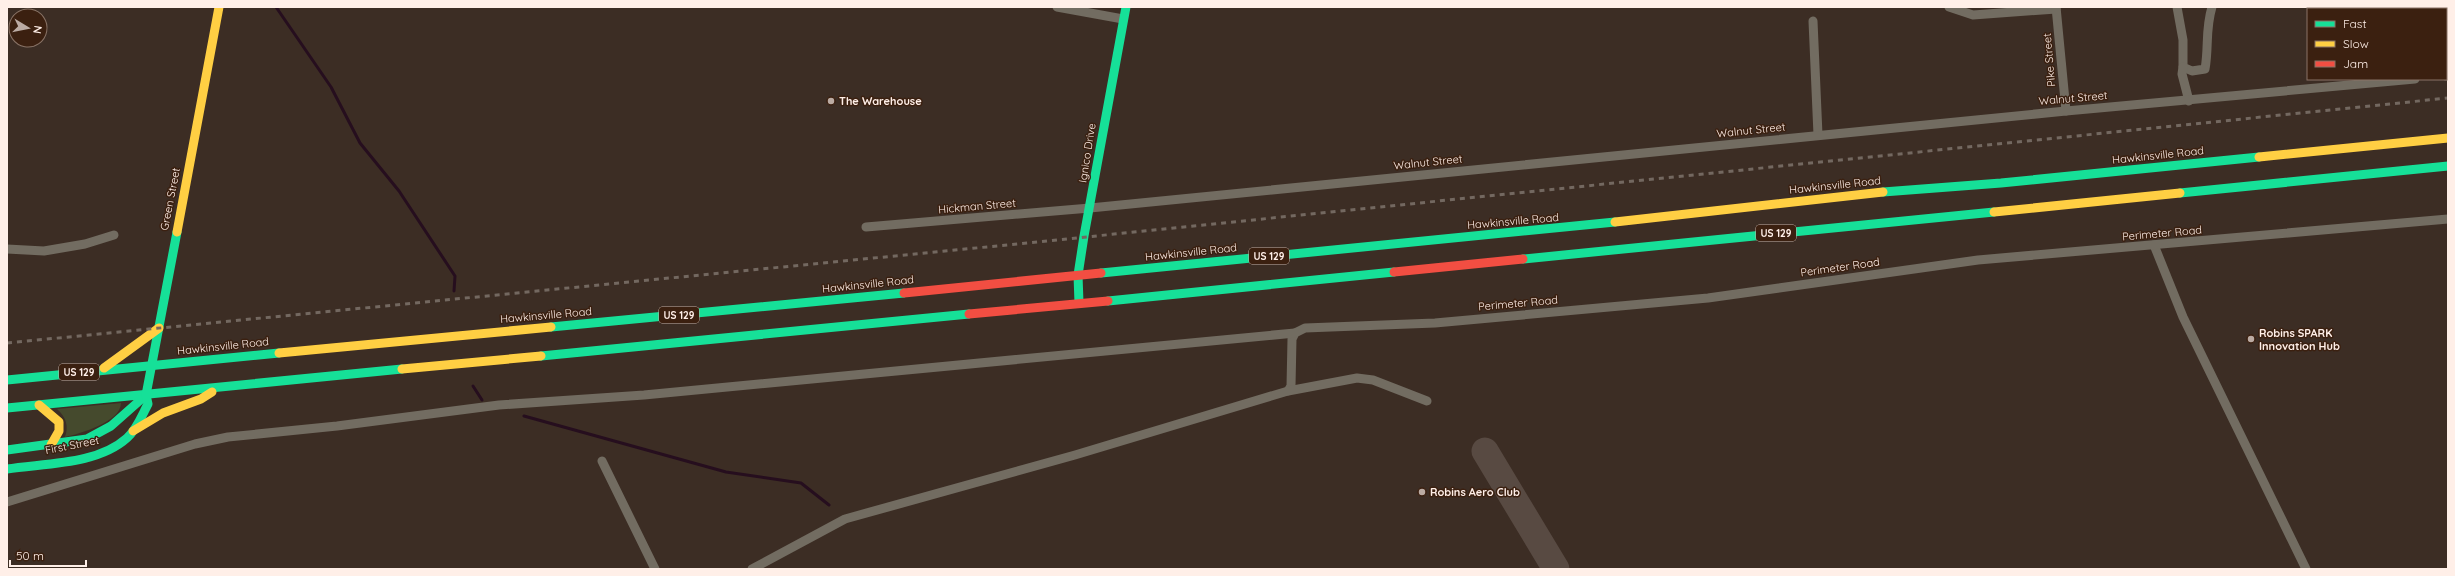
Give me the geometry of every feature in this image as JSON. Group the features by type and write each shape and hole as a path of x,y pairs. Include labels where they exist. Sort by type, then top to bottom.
{"main road":[{"name":"Green Street","path":"146,396 219,7"},
{"name":"Ignico Drive","path":"1080,303 1078,276 1126,7"},
{"name":"Hawkinsville Road","path":"7,380 102,369 1078,276 1391,243 1554,229 1921,188 2001,183 2448,138"},
{"name":"US 129","path":"7,408 146,396 2448,166"},
{"path":"102,369 130,351 159,328"},
{"path":"133,431 142,429 165,412 206,398 215,388"},
{"name":"First Street","path":"7,450 87,439 103,432 146,396 148,404 133,431 121,443 98,454 7,469"},
{"path":"39,405 56,416 60,423 59,434 51,445"}],"street":[{"path":"1057,7 1123,19"},
{"path":"1949,7 1973,15 2056,8"},
{"path":"2177,7 2183,40 2182,74 2189,101"},
{"path":"2183,67 2192,71 2205,69 2207,58 2207,24 2212,7"},
{"name":"Pike Street","path":"2056,8 2066,111"},
{"path":"1812,21 1818,135"},
{"name":"Walnut Street","path":"1090,208 1818,135 2405,80"},
{"name":"Hickman Street","path":"866,227 1090,208"},
{"name":"Perimeter Road","path":"7,502 195,444 228,436 337,426 499,405 644,395 1295,333 1305,328 1435,322 1708,298 1978,260 2448,220"},
{"path":"7,249 44,252 85,244 114,236"},
{"path":"2154,246 2183,317 2306,569"},
{"path":"1288,391 1291,386 1292,339 1295,333"},
{"path":"752,569 841,520 1075,455 1288,391 1357,378 1372,380 1428,401"},
{"path":"602,461 655,569"}],"green space":[{"path":"121,403 119,410 107,421 89,430 65,437 67,425 63,415 57,409"}],"waterway":[{"path":"276,7 331,87 360,143 399,191 455,276 454,291"},
{"path":"473,386 482,400"},
{"path":"524,416 726,472 801,483 829,505"}],"taxiway":[{"path":"1485,451 1556,569"}],"railway":[{"path":"7,343 1027,243 2448,98"}],"traffic: fast":[{"path":"1079,303 1078,275 1084,236 1126,7"},
{"path":"1883,192 2001,183 2259,157"},
{"path":"2180,193 2448,166"},
{"path":"1523,259 1994,212"},
{"path":"1101,273 1615,222"},
{"path":"7,469 54,464 86,458 115,447 127,438 134,430 148,404 146,395 177,232"},
{"path":"1108,301 1394,272"},
{"path":"551,327 904,293"},
{"path":"541,356 969,314"},
{"path":"7,380 279,353"},
{"path":"7,408 402,369"},
{"path":"7,450 87,439 111,426 146,395"}],"traffic: slow":[{"path":"177,232 219,7"},
{"path":"2259,157 2448,138"},
{"path":"1615,222 1883,192"},
{"path":"1994,212 2180,193"},
{"path":"279,353 551,327"},
{"path":"104,368 159,328"},
{"path":"402,369 541,356"},
{"path":"133,431 163,413 201,399 212,392"},
{"path":"39,405 59,422 59,431 51,445"}],"traffic: jam":[{"path":"1394,272 1523,259"},
{"path":"904,293 1101,273"},
{"path":"969,314 1108,301"}],"place":[{"name":"The Warehouse","path":"831,101"},
{"name":"Robins SPARK Innovation Hub","path":"2251,339"},
{"name":"Robins Aero Club","path":"1422,492"}]}
